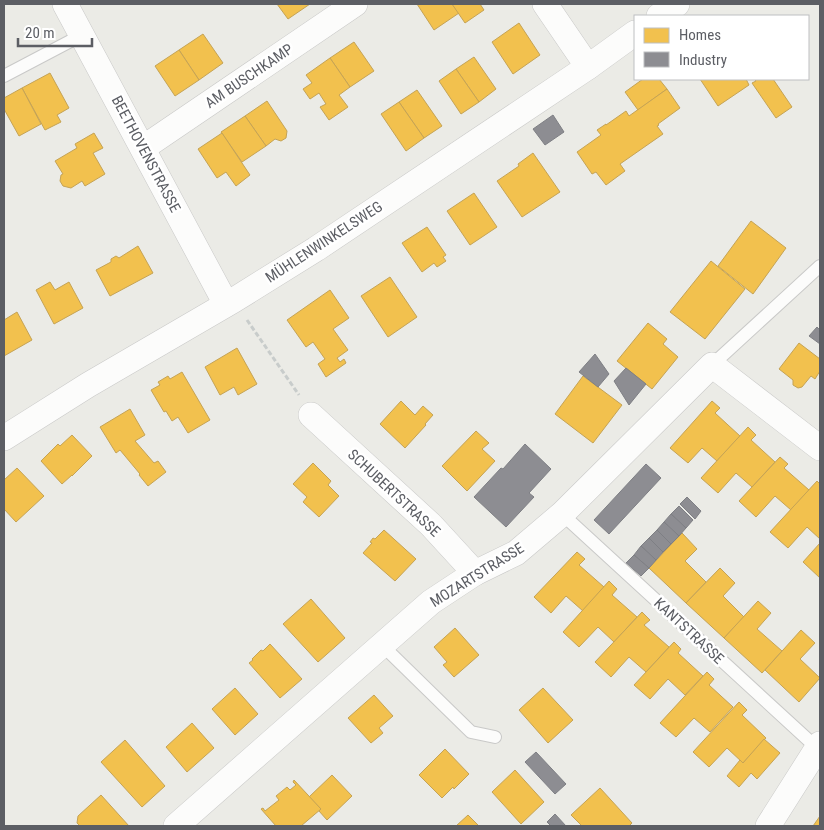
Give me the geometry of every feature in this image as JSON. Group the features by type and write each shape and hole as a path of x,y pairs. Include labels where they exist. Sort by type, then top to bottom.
{"street":[{"name":"BEETHOVENSTRASSE","path":"65,4 143,148 230,302"},
{"name":"AM BUSCHKAMP","path":"143,148 355,4"},
{"path":"545,4 588,67"},
{"path":"660,15 676,4"},
{"name":"MÜHLENWINKELSWEG","path":"4,438 88,385 316,249 588,67 634,34"},
{"path":"712,365 820,448"},
{"name":"MOZARTSTRASSE","path":"176,826 431,602 475,573 516,553 562,514 712,365"},
{"name":"SCHUBERTSTRASSE","path":"311,415 431,525 475,573"},
{"path":"768,826 818,746"}],"lane":[{"path":"4,76 82,35"},
{"path":"712,365 820,266"},
{"name":"KANTSTRASSE","path":"562,514 818,746"},
{"path":"382,644 472,732 495,737"}],"path":[{"path":"230,302 311,415"}],"building: Homes":[{"path":"277,4 310,4 288,19"},
{"path":"417,4 452,4 459,13 434,30"},
{"path":"452,4 480,4 484,10 465,23"},
{"path":"519,23 540,55 513,74 492,42"},
{"path":"203,34 223,63 199,80 179,50"},
{"path":"354,42 374,71 350,87 330,58"},
{"path":"179,50 199,80 175,96 155,66"},
{"path":"474,57 496,89 479,102 456,69"},
{"path":"330,58 350,87 339,95 348,107 329,120 320,107 326,104 319,93 310,99 303,89 312,83 306,75"},
{"path":"456,69 479,102 461,114 439,81"},
{"path":"50,73 69,108 57,115 61,122 45,130 22,88"},
{"path":"642,80 660,80 667,89 638,110 625,92"},
{"path":"701,80 746,80 749,85 718,106"},
{"path":"774,80 792,107 776,118 752,83"},
{"path":"22,88 41,124 19,136 4,109 4,98"},
{"path":"667,89 680,108 658,124 657,126 663,134 620,164 625,171 606,185 596,172 592,174 577,152 601,135 597,130 626,111 629,116"},
{"path":"417,90 442,126 424,138 399,102"},
{"path":"267,101 287,131 286,138 281,141 275,139 266,146 245,116"},
{"path":"399,102 424,138 406,151 381,114"},
{"path":"245,116 266,146 242,162 221,132"},
{"path":"94,133 103,148 93,153 105,174 85,186 82,181 71,188 63,186 60,181 63,174 55,161 77,148 75,144"},
{"path":"222,133 250,175 236,186 226,172 217,178 198,149"},
{"path":"533,153 560,192 522,217 497,181 519,166 518,164"},
{"path":"474,193 497,227 470,245 447,211"},
{"path":"751,221 786,248 753,294 718,266"},
{"path":"427,227 446,255 443,257 446,261 437,267 434,263 422,272 402,243"},
{"path":"138,246 153,273 110,296 96,270 111,262 111,259 116,256 119,258"},
{"path":"711,261 745,289 705,339 670,312"},
{"path":"390,277 417,317 388,337 361,296"},
{"path":"50,282 55,290 69,282 83,308 54,324 36,290"},
{"path":"330,290 349,318 333,329 348,350 337,358 340,362 344,359 346,363 326,377 318,364 325,359 313,342 306,347 287,320"},
{"path":"17,312 32,340 4,356 4,320"},
{"path":"648,323 667,339 663,344 678,357 652,389 617,361"},
{"path":"799,343 820,359 820,371 815,379 811,376 802,387 798,388 793,385 793,380 779,369"},
{"path":"237,348 257,384 238,395 234,387 220,395 205,367"},
{"path":"182,372 210,420 188,433 178,417 172,421 166,411 164,412 151,390 160,385 158,382 168,376 170,379"},
{"path":"583,376 622,405 593,443 555,414"},
{"path":"401,401 415,415 423,406 433,415 405,448 380,424"},
{"path":"712,401 720,408 715,413 740,436 717,461 702,448 688,463 670,448"},
{"path":"130,409 145,435 135,441 154,463 158,461 166,472 148,486 120,450 116,453 100,427"},
{"path":"748,427 756,435 751,440 775,462 752,487 736,473 718,493 701,478"},
{"path":"476,431 489,443 482,449 495,461 467,491 442,466"},
{"path":"72,435 92,456 62,484 41,461 58,444 60,446"},
{"path":"780,457 788,464 784,468 809,490 791,510 775,496 756,517 739,501"},
{"path":"313,463 331,481 328,485 339,496 319,517 303,502 307,497 293,484"},
{"path":"17,468 44,496 16,522 4,509 4,480"},
{"path":"817,481 820,484 820,539 807,527 788,548 770,532"},
{"path":"384,530 416,559 395,581 363,553 372,543 370,542 373,538 375,539"},
{"path":"682,533 697,549 685,561 706,582 686,603 649,568"},
{"path":"820,543 820,578 803,562"},
{"path":"577,552 585,559 579,565 604,587 583,611 566,596 551,613 534,597"},
{"path":"720,568 735,583 723,596 744,617 724,638 686,603"},
{"path":"609,581 617,589 612,595 637,617 614,642 598,627 579,647 563,632"},
{"path":"311,599 345,638 318,662 283,624"},
{"path":"758,601 771,613 757,629 782,651 762,673 724,638"},
{"path":"642,612 650,620 644,625 669,647 646,672 629,657 611,677 595,662"},
{"path":"455,628 479,655 454,677 443,665 447,662 434,647"},
{"path":"801,630 815,643 800,659 820,678 799,702 765,670"},
{"path":"674,642 681,649 678,653 703,676 685,695 668,679 650,699 634,685"},
{"path":"270,644 302,679 280,698 249,663 261,650 263,651"},
{"path":"707,672 714,679 709,685 733,707 710,732 694,718 676,737 660,723"},
{"path":"235,688 258,714 235,735 212,709"},
{"path":"543,688 573,720 548,743 519,710"},
{"path":"374,695 393,716 379,728 383,733 371,743 348,718"},
{"path":"739,702 747,710 742,715 766,738 743,763 727,748 709,767 693,752"},
{"path":"192,723 214,748 187,772 166,747"},
{"path":"764,739 780,753 757,779 751,773 739,787 727,776 740,760 743,763"},
{"path":"125,740 165,786 142,807 101,762"},
{"path":"445,749 469,774 442,798 419,775"},
{"path":"515,770 544,802 521,824 492,792"},
{"path":"332,775 352,796 327,820 319,811 321,809 309,797"},
{"path":"294,780 321,809 301,826 276,826 261,809 263,808 265,811 279,800 276,796 287,787 290,790 296,785 293,782"},
{"path":"600,788 632,823 629,826 582,826 571,815"},
{"path":"101,795 129,826 80,826 77,823 78,816"},
{"path":"468,815 479,826 456,826"},
{"path":"820,816 820,826 813,826"}],"building: Industry":[{"path":"553,115 564,132 545,145 533,129"},
{"path":"817,327 820,330 820,344 809,336"},
{"path":"595,354 609,374 598,387 579,372"},
{"path":"626,368 646,384 629,405 614,381"},
{"path":"525,444 551,469 529,493 534,497 506,527 474,497"},
{"path":"646,464 661,478 609,534 594,520"},
{"path":"687,497 701,511 695,519 680,504"},
{"path":"679,506 693,520 686,528 671,514"},
{"path":"671,514 686,528 679,536 664,522"},
{"path":"664,522 679,536 671,544 657,530"},
{"path":"657,530 671,544 663,552 649,538"},
{"path":"649,538 663,552 656,560 641,546"},
{"path":"641,546 656,560 649,568 634,555"},
{"path":"634,555 649,568 641,576 626,563"},
{"path":"536,752 566,784 555,794 525,762"},
{"path":"555,814 566,826 551,826 547,822"}]}
